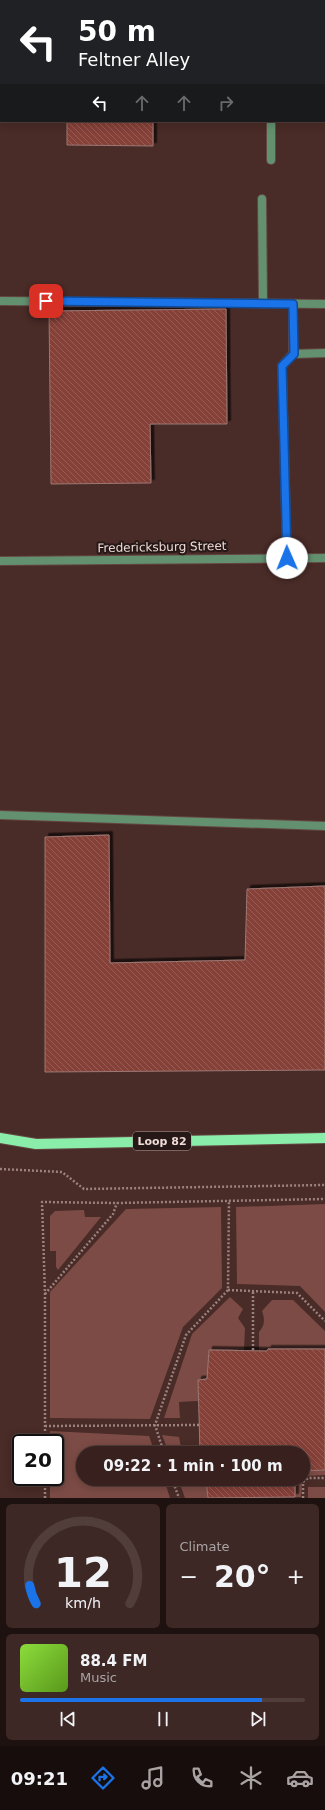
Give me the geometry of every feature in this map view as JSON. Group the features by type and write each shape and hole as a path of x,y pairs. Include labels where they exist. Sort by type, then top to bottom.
{"main road":[{"name":"Loop 82","path":"0,1138 36,1144 325,1138"}],"street":[{"path":"271,122 271,160"},
{"path":"262,199 263,304"},
{"path":"0,301 325,304"},
{"path":"293,304 294,354"},
{"path":"287,558 282,366 294,354 325,353"},
{"name":"Fredericksburg Street","path":"0,561 325,558"},
{"path":"0,815 325,826"}],"path":[{"path":"0,1169 62,1172 84,1189 325,1185"},
{"path":"45,1434 45,1294 42,1202 117,1203 325,1199"},
{"path":"162,1446 155,1425 187,1332 228,1290 229,1200"},
{"path":"45,1294 113,1214 117,1203"},
{"path":"228,1290 253,1292 297,1292 325,1321"},
{"path":"253,1292 253,1351"},
{"path":"45,1426 199,1425"},
{"path":"304,1498 303,1482 308,1478 325,1478"},
{"path":"45,1486 45,1498"},
{"path":"175,1486 179,1498"}],"shaded area":[{"path":"325,1204 325,1312 300,1286 237,1284 236,1207"},
{"path":"221,1207 222,1288 183,1327 150,1419 50,1418 50,1292 126,1209"},
{"path":"84,1210 85,1217 101,1217 58,1270 56,1267 56,1251 50,1251 50,1216 55,1211"},
{"path":"230,1297 243,1309 238,1318 245,1328 244,1350 209,1350 207,1379 198,1380 198,1401 179,1402 180,1418 164,1418 192,1334"},
{"path":"272,1300 293,1300 325,1331 325,1349 259,1350 259,1332 264,1322 262,1311"},
{"path":"50,1431 149,1436 153,1446 76,1446 76,1486 166,1486 170,1498 50,1498 50,1486 64,1486 64,1434 50,1434"},
{"path":"162,1435 179,1437 181,1446 166,1446"},
{"path":"325,1470 325,1475 310,1476 310,1471"},
{"path":"181,1486 207,1486 208,1498 185,1498"},
{"path":"295,1486 302,1486 301,1497 295,1497"},
{"path":"308,1487 325,1487 325,1498 308,1498"}],"building":[{"path":"67,122 153,122 153,146 67,145"},
{"path":"226,309 227,424 150,424 151,483 51,484 49,311"},
{"path":"109,835 110,963 245,960 247,889 325,886 325,1070 45,1072 45,837"},
{"path":"268,1349 325,1349 325,1470 310,1471 310,1446 200,1446 198,1380 207,1379 209,1350 267,1351"},
{"path":"207,1486 295,1486 295,1497 208,1498"}],"route":[{"path":"46,301 293,304 294,354 282,366 287,558"}]}
